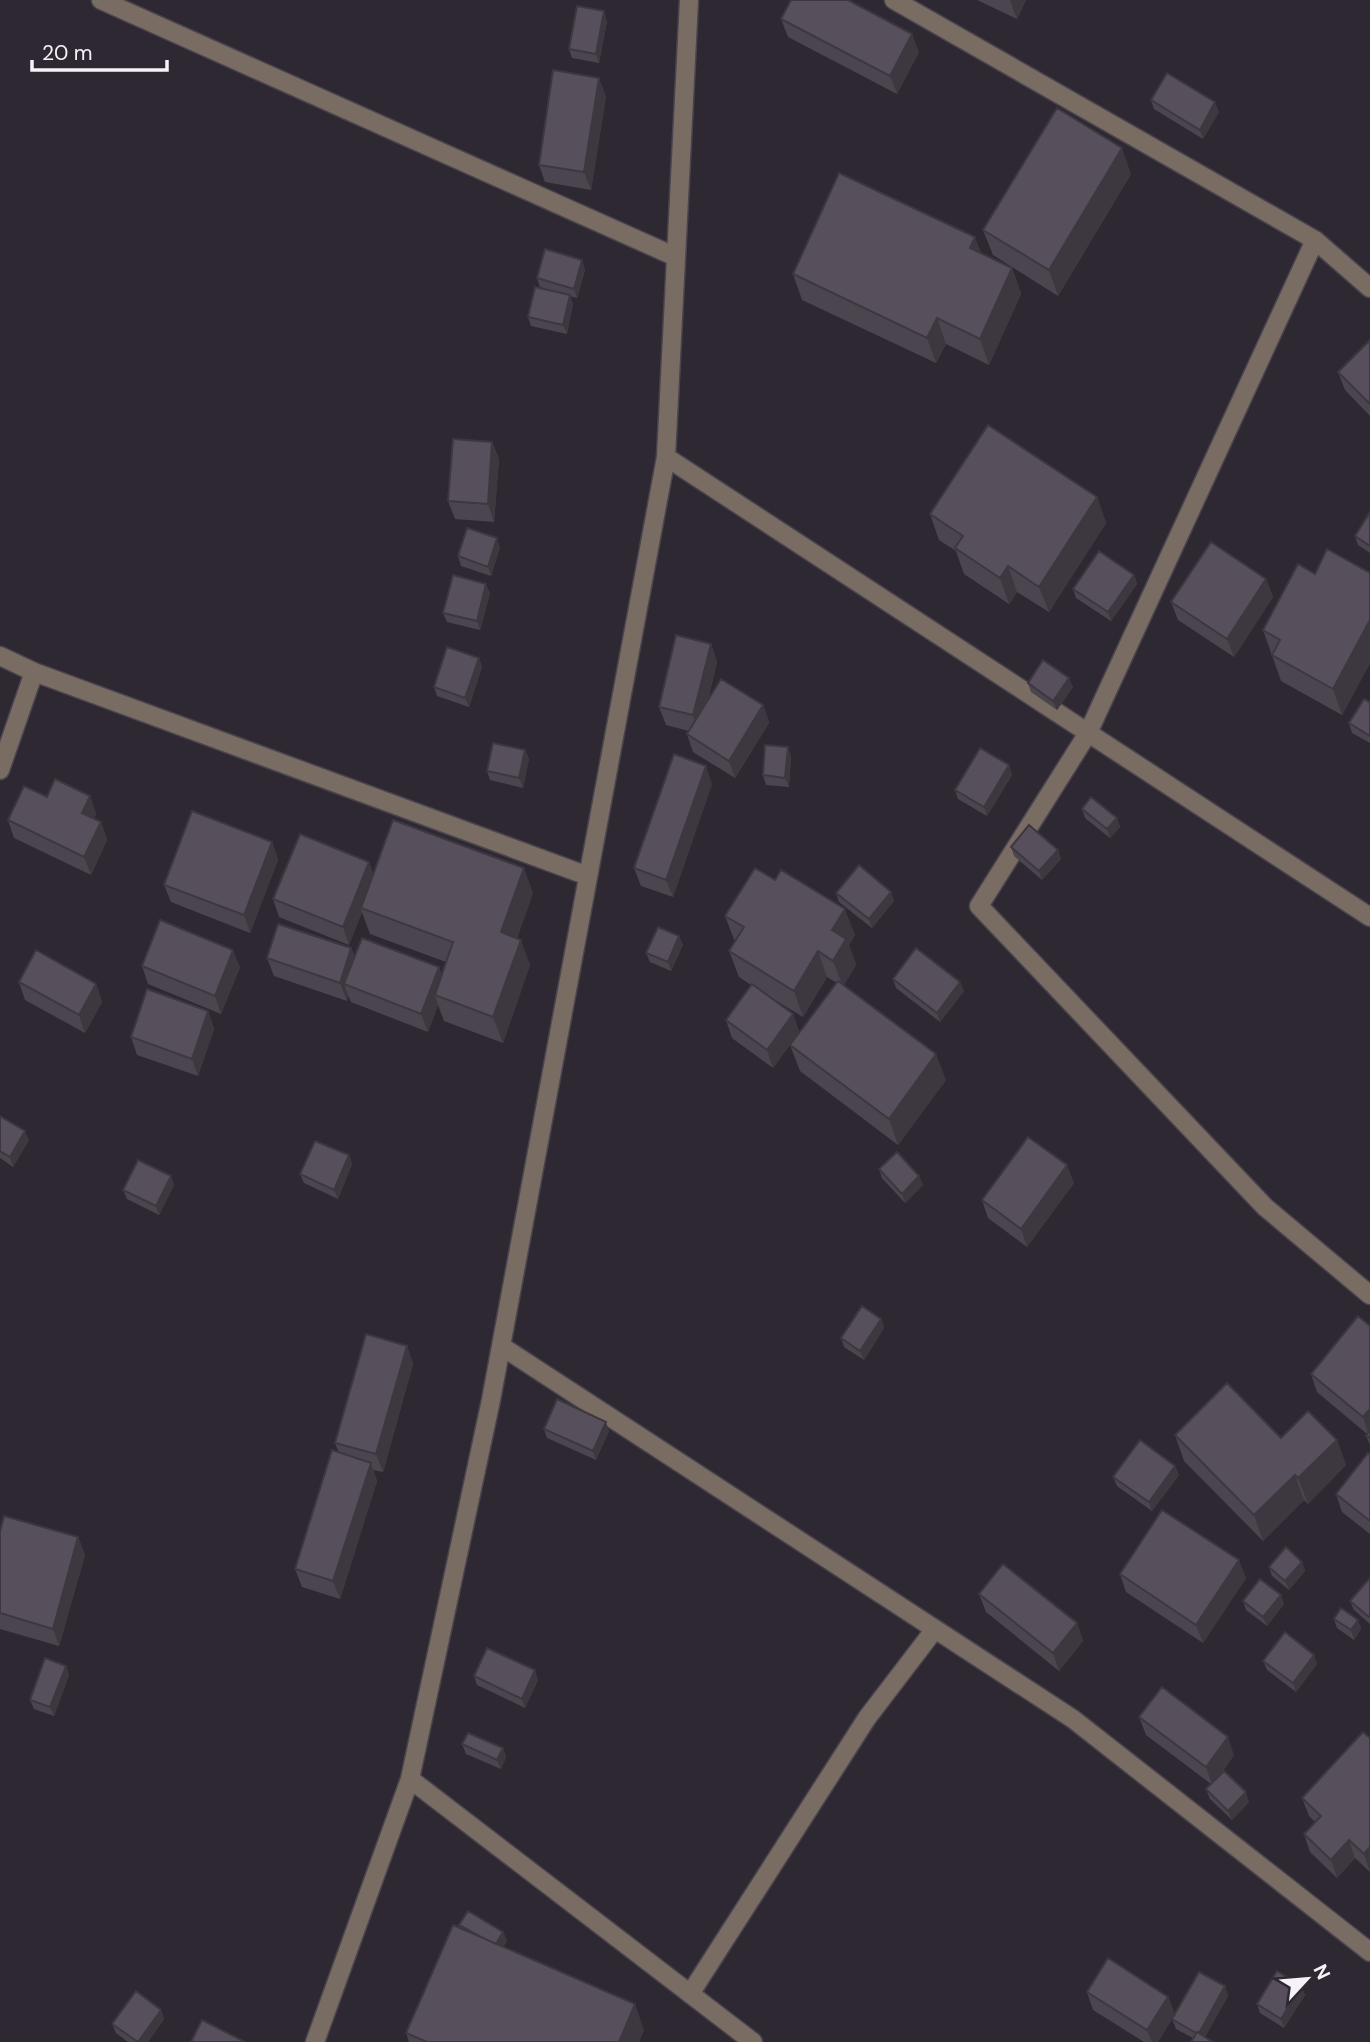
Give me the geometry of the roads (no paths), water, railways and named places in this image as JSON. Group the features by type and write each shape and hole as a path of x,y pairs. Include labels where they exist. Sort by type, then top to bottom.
{"street":[{"path":"101,0 676,257"},
{"path":"315,2042 410,1779 501,1346 666,457 689,0"},
{"path":"894,0 1315,240 1370,288"},
{"path":"1315,240 1088,733 979,906 1265,1207 1370,1295"},
{"path":"666,457 1370,917"},
{"path":"0,656 34,671 588,876"},
{"path":"0,770 34,671"},
{"path":"501,1346 1073,1719 1370,1952"},
{"path":"690,1994 867,1718 935,1629"},
{"path":"410,1779 753,2042"}]}
